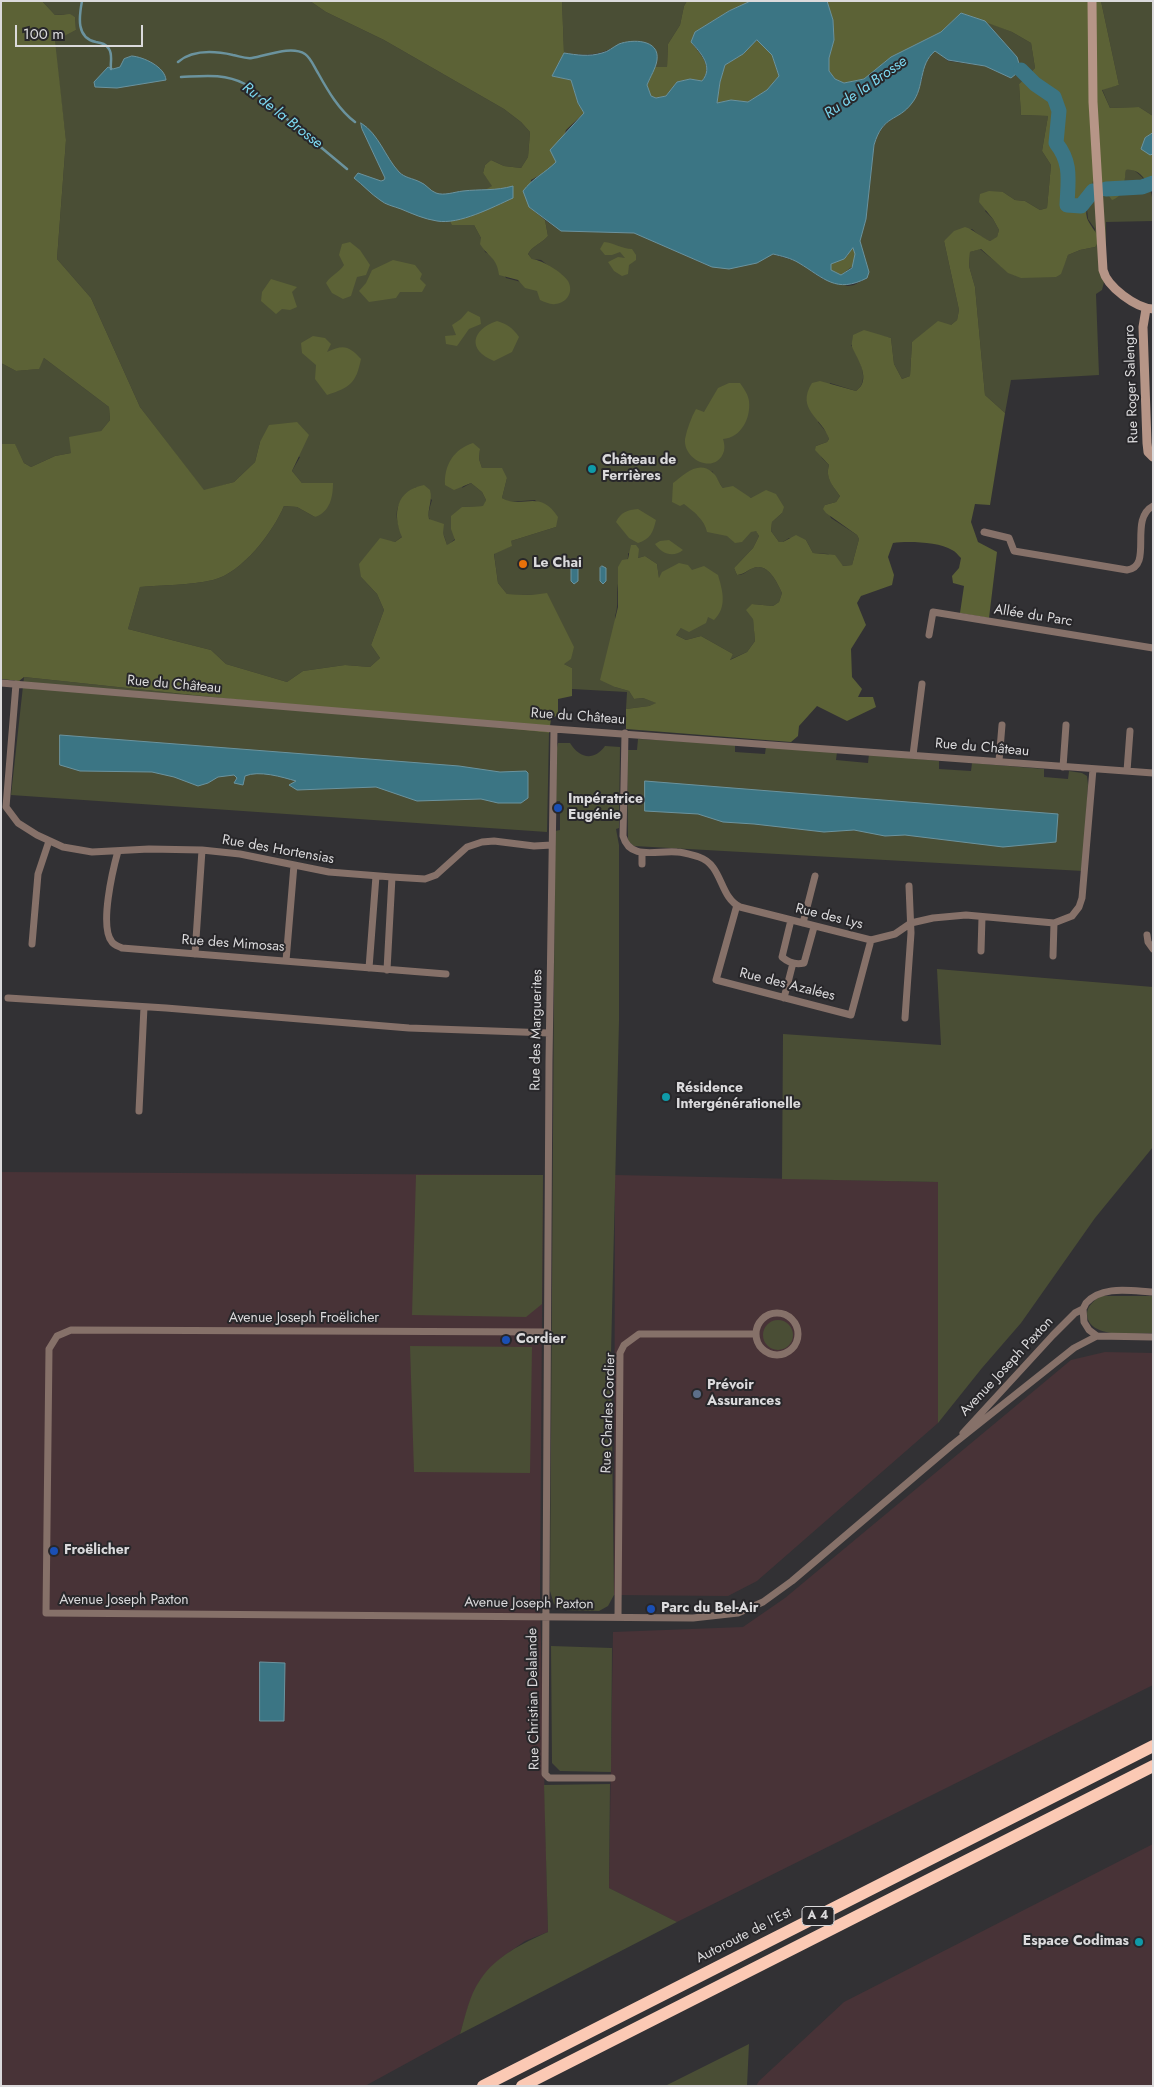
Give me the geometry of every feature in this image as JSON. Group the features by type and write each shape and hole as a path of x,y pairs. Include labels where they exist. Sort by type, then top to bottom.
{"highway":[{"name":"Autoroute de l’Est","path":"483,2086 1153,1746"},
{"name":"A 4","path":"522,2086 1153,1766"}],"main road":[{"path":"1092,1 1093,102 1103,270 1108,282 1117,291 1149,309"},
{"name":"Rue Roger Salengro","path":"1149,309 1143,327 1148,452 1153,458"}],"street":[{"path":"984,532 1009,538 1014,551 1127,570 1136,569 1140,565 1142,556 1143,522 1149,508 1153,506"},
{"name":"Allée du Parc","path":"929,635 933,612 1153,648"},
{"name":"Rue du Château","path":"1,683 554,729 1153,773"},
{"name":"Rue des Hortensias","path":"16,684 6,808 18,823 63,847 92,852 149,849 202,850 240,854 329,872 425,879 436,875 467,848 482,842 494,841 534,846 552,845"},
{"path":"914,755 922,684"},
{"path":"999,761 1002,725"},
{"path":"1063,767 1066,725"},
{"name":"Rue des Marguerites","path":"548,1332 549,1033 554,729"},
{"path":"1127,771 1130,731"},
{"path":"625,733 623,836 627,845 642,853 677,852 702,858 713,866 728,896 737,905"},
{"path":"1053,956 1054,923 1072,916 1079,907 1082,898 1093,769"},
{"path":"32,944 38,874 49,841"},
{"path":"194,954 202,850"},
{"name":"Rue des Mimosas","path":"118,851 107,906 109,937 111,941 122,948 446,974"},
{"path":"642,853 642,864"},
{"path":"286,961 294,864"},
{"path":"369,968 376,876"},
{"path":"802,923 815,876"},
{"path":"387,970 392,877"},
{"path":"905,1018 911,923 909,886"},
{"name":"Rue des Lys","path":"737,905 872,940 895,934 911,923 933,918 966,915 1054,923"},
{"name":"Rue des Azalées","path":"737,905 716,980 784,998 851,1015 872,940"},
{"path":"981,951 982,917"},
{"path":"791,920 782,957 787,962 799,964 804,962 814,926"},
{"path":"1147,935 1148,942 1153,949"},
{"path":"784,998 793,963"},
{"path":"8,998 409,1028 549,1033"},
{"path":"139,1111 144,1007"},
{"name":"Avenue Joseph Paxton","path":"952,1445 1075,1313 1083,1309 1091,1297 1108,1291 1153,1292"},
{"path":"1083,1309 1084,1322 1096,1336"},
{"path":"779,1312 792,1318 798,1327 799,1334 794,1348 788,1352 774,1355 761,1348 756,1334 757,1327 765,1316 779,1312"},
{"name":"Avenue Joseph Froëlicher","path":"46,1613 49,1350 57,1336 71,1330 548,1332"},
{"path":"546,1616 548,1332"},
{"name":"Rue Charles Cordier","path":"618,1617 620,1353 624,1345 639,1334 756,1334"},
{"name":"Avenue Joseph Paxton","path":"46,1613 706,1618 738,1613 763,1602 792,1581 952,1445 1074,1348 1096,1336 1153,1337"},
{"name":"Rue Christian Delalande","path":"546,1616 545,1774 549,1778 612,1778"}],"shaded area":[{"path":"1,1172 543,1175 540,1601 548,1932 525,1941 501,1958 480,1980 468,2007 460,2034 365,2086 1,2086"},
{"path":"615,1175 938,1182 938,1423 757,1581 728,1596 614,1595"},
{"path":"1105,1352 1153,1353 1153,1685 677,1922 609,1888 613,1632 743,1627 785,1598 1071,1360"},
{"path":"1153,1844 1153,2086 756,2086 759,2081 844,2002"}],"green space":[{"path":"1,1 42,1 55,15 70,14 75,17 76,30 55,41 66,140 57,259 91,298 140,407 204,490 234,482 255,462 260,442 269,425 297,422 309,435 292,471 302,483 333,483 330,503 324,512 315,517 297,507 284,506 272,528 255,550 235,569 224,576 195,583 140,587 128,629 211,650 226,664 287,682 303,671 345,665 370,667 380,658 371,645 384,610 377,594 361,577 359,564 380,538 395,542 402,537 397,520 399,504 407,492 424,485 430,490 431,494 429,519 444,524 443,533 447,545 455,540 451,529 451,516 462,507 483,506 486,500 482,492 471,483 454,490 445,485 446,471 452,459 460,449 473,443 480,449 479,459 482,468 502,468 507,478 502,498 517,502 537,501 544,503 558,517 556,527 511,541 512,546 494,554 498,583 507,594 532,595 547,593 574,647 571,659 564,664 572,668 572,696 558,699 558,715 551,719 549,733 24,677 19,681 1,679 1,444 15,444 24,463 31,467 55,456 71,453 69,437 101,431 110,420 109,407 44,358 39,369 16,371 1,363"},
{"path":"42,1 310,1 326,12 384,40 504,109 521,122 530,132 528,157 521,168 504,166 491,160 485,165 483,173 493,186 474,196 467,225 474,225 481,238 485,252 493,256 506,278 529,284 563,277 541,260 532,259 528,254 548,236 545,220 561,231 634,233 712,267 757,263 772,254 796,261 823,279 848,286 867,278 866,264 860,241 866,219 876,137 885,124 908,108 922,80 924,64 935,50 948,61 985,66 1011,78 1021,70 1017,57 985,21 1012,32 1031,43 1035,68 1019,84 1021,115 1048,116 1042,151 1051,165 1047,208 1040,210 1025,201 1015,200 1003,192 985,211 993,219 999,230 997,238 990,241 982,238 972,229 944,241 959,310 957,320 951,325 912,342 910,376 902,379 894,364 891,338 882,336 851,345 860,362 863,375 863,381 856,391 830,383 818,422 827,433 829,439 827,442 816,446 822,458 829,465 829,477 840,496 836,502 825,505 831,518 857,535 859,539 852,565 843,566 828,554 813,553 806,540 789,538 779,542 771,531 772,522 782,513 762,499 733,496 722,487 712,471 690,507 697,515 755,528 759,536 753,548 734,568 737,575 757,567 762,567 771,574 782,593 779,602 773,606 752,604 755,641 747,652 729,660 733,654 701,636 686,640 676,635 681,628 692,570 659,578 657,564 645,556 638,558 628,553 617,588 615,687 629,691 634,699 643,698 657,703 626,709 627,692 572,689 572,668 564,664 532,595 507,594 498,583 494,553 511,546 511,541 556,527 535,500 509,502 502,498 507,478 495,468 482,468 479,459 480,449 462,488 471,483 482,492 486,500 484,506 462,507 455,539 447,546 440,529 429,518 432,500 416,487 409,492 398,508 397,521 403,536 395,542 387,541 361,577 377,594 384,610 371,645 380,658 370,667 345,665 303,671 287,682 226,664 211,650 128,629 140,587 195,583 224,576 235,569 255,550 272,528 284,506 297,507 315,517 333,483 302,483 292,471 300,457 260,442 255,462 234,482 204,491 140,407 91,298 57,259 66,140 54,41 76,30 75,17 64,14 55,15"},
{"path":"310,1 562,1 564,53 552,76 571,80 578,103 584,113 566,130 556,162 547,171 531,180 529,207 545,220 548,236 528,254 532,259 557,270 568,281 570,293 563,302 552,304 540,300 537,291 525,288 518,280 499,275 496,264 480,244 481,238 474,225 452,225 447,215 492,186 483,173 485,165 491,160 504,166 521,168 528,157 530,132 521,122 504,109 384,40 326,12"},
{"path":"562,1 687,1 680,25 668,44 667,67 654,67 657,59 620,44 606,51 593,54 564,53"},
{"path":"687,1 751,1 729,11 695,32 691,42 702,56 707,71 702,81 690,79 677,82 666,96 656,98 651,96 647,85 654,67 667,67 668,44 680,25"},
{"path":"827,1 1101,1 1119,85 1102,90 1110,108 1139,107 1153,116 1153,133 1145,138 1150,155 1153,154 1153,192 1139,173 1131,170 1126,170 1122,192 1112,200 1100,184 1093,181 1086,214 1100,240 1095,247 1068,255 1061,274 1056,277 1021,278 1008,273 981,249 970,252 969,266 975,287 985,395 1005,413 990,505 975,504 971,522 978,542 997,552 989,618 960,613 964,586 953,583 952,576 959,568 961,558 954,551 932,544 915,542 893,543 888,557 894,575 892,585 861,596 857,603 866,625 851,649 852,677 862,689 858,697 873,697 876,707 847,721 817,706 799,726 798,736 791,742 626,729 626,709 649,706 656,703 643,698 634,699 629,691 600,680 618,607 618,567 622,560 628,559 631,545 636,545 639,549 638,558 645,556 657,564 659,578 662,572 679,563 688,565 692,570 704,566 718,575 723,599 718,615 714,620 708,617 706,623 689,632 681,628 676,635 686,640 701,636 733,654 730,660 747,652 755,641 753,619 746,610 752,604 773,606 779,602 782,593 771,574 762,567 757,567 737,575 734,568 753,548 759,536 756,531 751,532 742,542 735,543 727,536 707,532 701,520 684,504 680,506 672,502 673,483 691,470 702,468 714,473 723,488 733,486 751,498 766,490 776,494 784,507 782,513 772,522 771,531 779,542 783,542 796,535 806,540 813,553 835,555 843,566 852,565 859,539 857,535 823,509 825,505 836,502 840,496 829,478 829,465 815,450 816,446 827,442 829,439 808,407 808,392 812,383 820,381 856,391 861,386 863,381 862,370 852,344 853,335 864,330 891,338 894,364 902,379 910,376 912,342 938,321 951,325 957,320 959,310 944,241 954,231 965,227 990,241 997,237 999,230 993,219 979,202 980,194 989,191 1003,192 1015,200 1025,201 1040,210 1047,208 1051,165 1042,151 1048,116 1021,115 1019,84 1035,68 1031,43 1012,32 961,13 941,32 891,57 864,79 844,83 835,79 829,71 829,58 834,39 833,20"},
{"path":"1101,1 1153,1 1153,116 1139,107 1110,108 1102,89 1119,85"},
{"path":"757,40 772,55 779,76 767,90 748,102 731,100 716,103 725,65 743,54"},
{"path":"1132,169 1145,180 1151,191 1153,221 1106,222 1106,274 1102,290 1096,294 1099,375 1011,380 1005,413 985,395 975,287 969,266 970,252 980,249 1003,268 1018,276 1035,274 1064,264 1068,255 1095,247 1095,229 1088,219 1087,209 1093,180 1122,194 1126,170"},
{"path":"350,242 360,250 370,265 366,275 357,277 351,296 343,299 332,293 326,283 344,265 339,255 342,244"},
{"path":"604,242 632,249 636,255 636,260 629,265 628,274 622,276 614,271 608,262 618,257 625,258 620,252 605,255 600,249"},
{"path":"852,248 856,251 853,266 841,275 831,270 831,264 847,256"},
{"path":"393,260 415,265 422,274 420,279 426,285 422,292 400,292 396,298 369,302 359,291 366,283 372,270"},
{"path":"271,279 297,287 292,292 297,307 290,310 282,309 276,314 261,301 262,292"},
{"path":"468,311 480,317 481,324 469,329 457,346 446,344 445,336 456,335 452,325"},
{"path":"497,321 509,327 519,337 512,352 494,361 479,351 476,346 476,340 482,330"},
{"path":"313,336 325,338 331,344 327,352 342,347 353,351 361,359 357,374 351,383 327,395 315,379 316,365 302,353 301,343"},
{"path":"44,358 109,407 110,420 101,431 71,453 55,456 31,467 24,463 15,445 1,444 1,363 16,371 38,369"},
{"path":"729,383 740,383 747,394 749,407 744,426 735,435 723,439 724,451 720,458 708,464 701,462 689,454 686,447 685,439 689,424 696,409 704,412 718,388"},
{"path":"638,509 656,520 650,535 638,543 629,538 616,522 625,512"},
{"path":"669,540 683,550 675,554 668,554 655,544 660,541"},
{"path":"24,677 549,733 547,832 11,795"},
{"path":"638,739 735,744 735,752 765,754 766,746 837,752 836,760 868,763 869,754 939,761 939,769 971,771 972,763 1044,769 1044,777 1068,779 1069,771 1082,773 1087,776 1088,785 1083,871 634,846 628,841 627,750 637,750"},
{"path":"558,743 570,743 578,752 587,756 596,754 605,746 620,747 619,828 616,829 619,845 619,1021 611,1354 614,1595 608,1606 599,1611 564,1610 554,1604 550,1591 555,831 560,830 560,801 556,801 556,752"},
{"path":"937,969 1153,987 1153,1147 1095,1218 1021,1323 938,1423 938,1182 782,1179 783,1034 941,1045"},
{"path":"416,1175 543,1175 542,1304 526,1317 412,1315"},
{"path":"1100,1296 1153,1296 1153,1333 1125,1334 1095,1328 1089,1322 1087,1311 1091,1304"},
{"path":"778,1320 789,1324 793,1335 789,1346 778,1350 767,1346 763,1335 767,1324"},
{"path":"410,1346 532,1347 530,1473 414,1472"},
{"path":"551,1646 612,1648 611,1772 560,1771 552,1763"},
{"path":"610,1784 609,1888 677,1922 460,2034 473,1993 486,1971 511,1951 548,1932 544,1785"},
{"path":"749,2044 747,2086 665,2086"}],"water":[{"path":"751,1 827,1 833,20 834,40 829,58 829,71 835,79 844,83 864,79 891,57 941,32 961,13 985,21 1017,57 1021,70 1011,78 985,66 948,60 935,51 930,57 926,63 916,97 907,109 886,123 874,145 866,219 860,241 869,272 867,278 847,285 838,284 823,279 793,260 773,254 757,263 729,269 712,267 634,233 561,231 529,207 523,191 556,162 550,150 584,113 578,103 571,80 552,76 564,53 592,55 606,52 619,44 631,41 650,44 657,53 657,60 647,85 651,96 656,98 666,96 677,82 690,79 702,81 707,71 705,60 691,42 695,32 729,11","holes":["757,40 772,55 779,76 767,90 748,102 731,100 717,103 725,65 743,54","853,248 855,254 852,268 841,275 831,270 831,264 844,259"]},
{"path":"132,56 142,58 158,67 165,75 166,80 117,88 95,87 94,82 108,67 113,69 120,67 124,59"},
{"path":"361,123 373,133 401,174 422,183 434,192 446,194 513,186 513,198 465,218 446,222 423,218 385,203 354,178 358,173 381,181 385,178"},
{"path":"1153,133 1153,154 1150,155 1141,149 1145,138"},
{"path":"575,566 578,568 578,581 574,584 571,581 571,568"},
{"path":"602,566 606,568 606,581 603,584 600,581 600,568"},
{"path":"60,735 459,766 500,772 526,771 528,773 528,798 521,803 498,803 481,799 417,801 376,787 297,790 289,785 296,781 264,774 245,776 243,785 234,783 237,778 234,775 218,777 198,786 174,777 152,772 80,771 60,765"},
{"path":"645,781 1058,814 1056,842 1003,847 905,835 885,836 854,830 824,832 723,822 698,814 645,811"},
{"path":"260,1662 285,1663 284,1721 260,1721"}],"waterway":[{"name":"Ru de la Brosse","path":"82,1 80,14 82,31 90,40 108,47 111,54 111,69"},
{"name":"Ru de la Brosse","path":"178,62 190,55 204,52 244,58 286,51 305,54 334,100 355,122"},
{"name":"Ru de la Brosse","path":"1021,70 1035,84 1054,97 1059,111 1056,143 1067,165 1067,205 1081,206 1093,191"},
{"name":"Ru de la Brosse","path":"181,77 221,77 237,80 245,84 347,169"},
{"name":"Ru de la Brosse","path":"1106,189 1142,187 1153,183"}],"place":[{"name":"Château de Ferrières","path":"592,469"},
{"name":"Le Chai","path":"523,564"},
{"name":"Impératrice Eugénie","path":"558,808"},
{"name":"Résidence Intergénérationelle","path":"666,1097"},
{"name":"Cordier","path":"506,1340"},
{"name":"Prévoir Assurances","path":"697,1394"},
{"name":"Froëlicher","path":"54,1551"},
{"name":"Parc du Bel-Air","path":"651,1609"},
{"name":"Espace Codimas","path":"1139,1942"}]}
